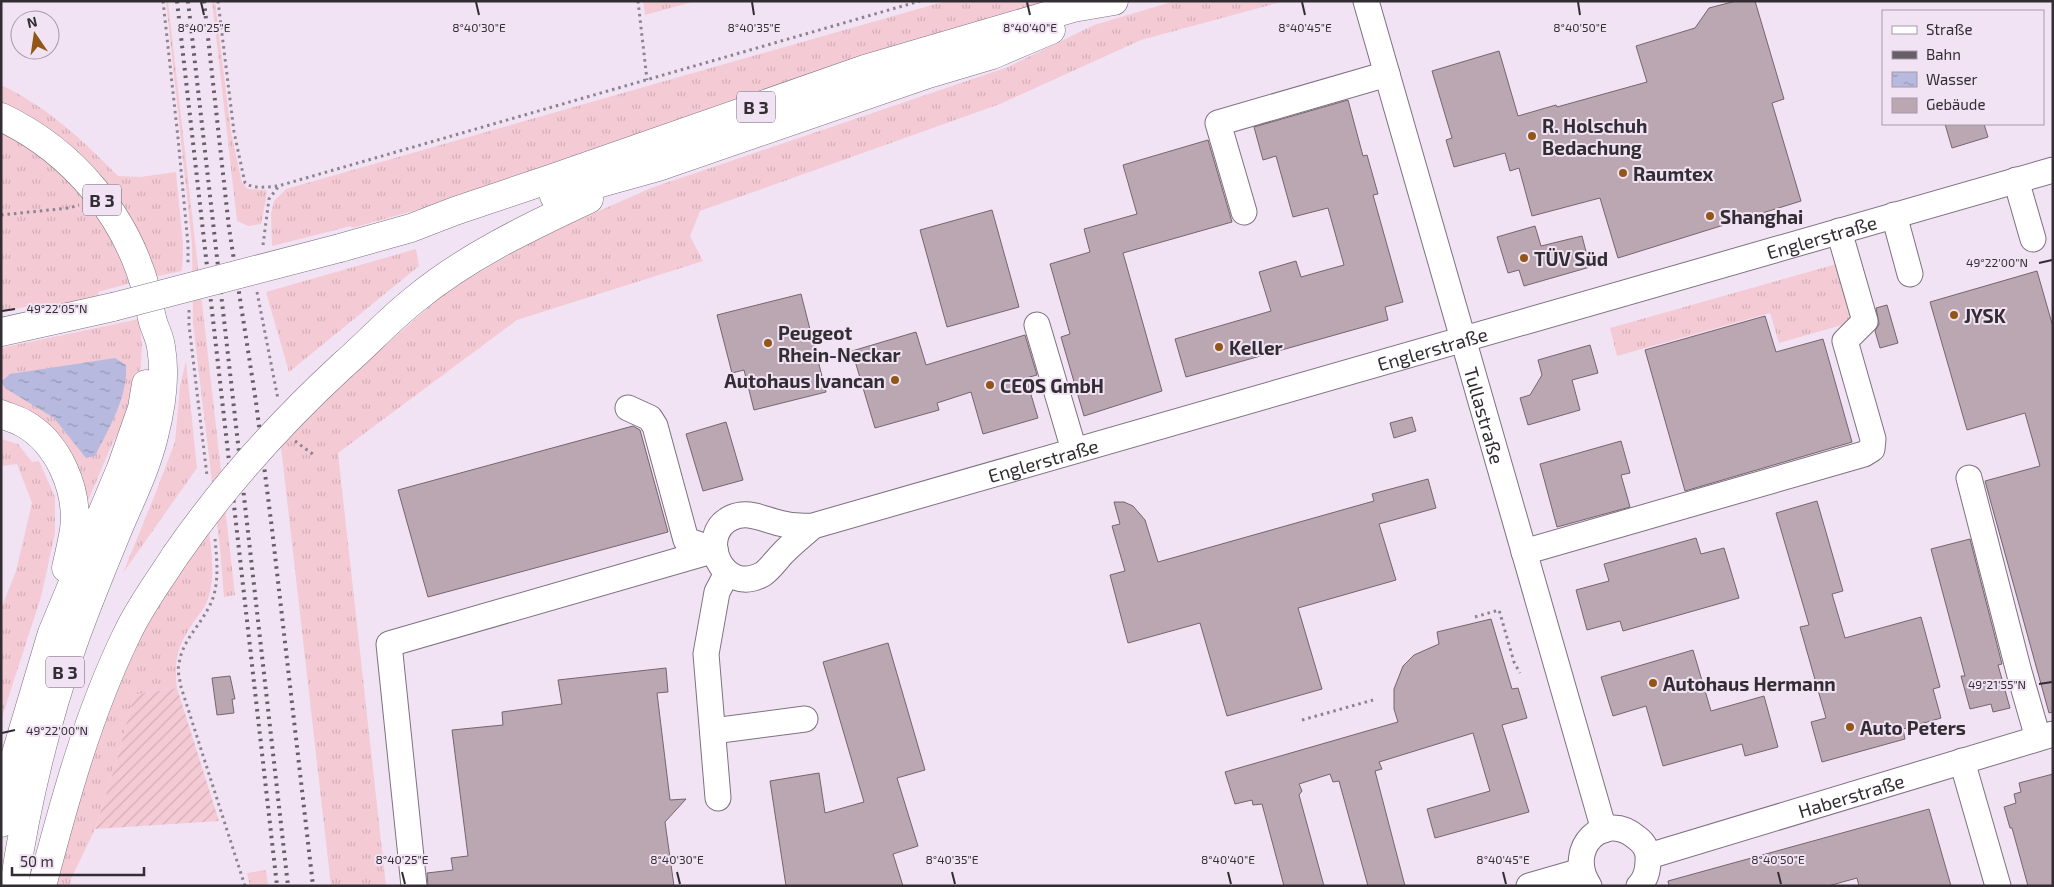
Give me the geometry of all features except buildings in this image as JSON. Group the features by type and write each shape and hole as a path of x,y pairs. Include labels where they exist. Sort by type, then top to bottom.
{"main road":[{"name":"B 3","path":"412,228 458,221 658,167 928,74 992,55 1077,19 1110,2"},
{"name":"B 3","path":"1,332 113,307 412,228 455,211 865,69 1073,8 1110,2"},
{"name":"B 3","path":"1,117 46,143 70,163 101,199 124,232 142,275 152,320 161,346 163,373 154,436 145,467 94,589 70,653 39,762 14,886"},
{"name":"B 3","path":"42,886 62,809 93,712 128,632 175,556 216,498 245,464 305,400 413,301 486,250 525,229 658,167"},
{"name":"B 3","path":"52,633 121,468 142,408 148,373 152,320"},
{"name":"B 3","path":"1,414 24,423 44,440 61,462 72,491 74,528 52,633 15,757 1,823"}],"street":[{"name":"Tullastraße","path":"1366,1 1604,830"},
{"path":"1244,212 1218,123 1387,74"},
{"name":"Englerstraße","path":"714,550 716,537 721,525 731,518 745,515 758,516 792,526 813,526 2053,170"},
{"path":"2016,180 2033,239"},
{"path":"1894,215 1910,274"},
{"path":"1524,552 1864,454 1872,449 1873,439 1845,341 1865,321 1839,231"},
{"path":"1037,325 1074,450"},
{"path":"628,408 650,418 655,426 686,540 714,550"},
{"path":"1969,478 2017,666 2046,736"},
{"name":"Englerstraße","path":"726,573 734,578 748,579 763,573 813,526"},
{"path":"714,550 717,560 726,573 717,592 706,654 718,798"},
{"path":"414,886 389,644 714,550"},
{"path":"713,731 805,719"},
{"name":"Haberstraße","path":"1648,856 2046,736"},
{"path":"1962,761 1998,886"},
{"path":"1529,886 1585,878 1581,855 1586,844 1593,836 1604,830 1618,828 1631,832 1642,842 1648,856 1648,870 1639,886"}],"path":[{"path":"162,1 181,167 188,244 188,271"},
{"path":"218,1 234,132 245,183 250,186 278,186 920,1"},
{"path":"638,1 647,80"},
{"path":"263,251 269,199 278,186"},
{"path":"1,215 69,208 101,199"},
{"path":"257,290 279,405"},
{"path":"189,307 189,325 208,481"},
{"path":"292,436 295,442 314,454"},
{"path":"214,529 217,559 216,583 210,606 185,642 178,665 181,687 245,886"},
{"path":"1475,617 1499,610 1514,662 1520,672"},
{"path":"1302,720 1373,700"}],"green space":[{"path":"166,1 168,1 235,595 224,597 220,548 193,324 192,244"},
{"path":"212,1 215,1 231,132 242,183 248,189 266,190 267,193 261,224 248,226 237,221"},
{"path":"643,1 696,1 645,15"},
{"path":"946,1 1063,1 445,202 352,228 351,226 272,246 271,214 274,201 286,189"},
{"path":"1175,1 1285,1 1141,40 1000,104 700,211 690,236 703,261 517,320 338,453 386,886 331,886 281,447 316,407 447,291 540,237 651,188 1008,67 1094,25"},
{"path":"1,85 33,103 64,125 118,176 140,177 176,172 183,244 182,271 154,277 1,105"},
{"path":"1,131 33,150 61,174 85,201 106,231 131,283 98,292 99,297 61,305 25,307 1,312"},
{"path":"416,249 419,266 289,372 266,292"},
{"path":"1840,263 1856,321 1779,343 1770,313 1617,356 1610,328"},
{"path":"139,319 142,346 140,378 134,406 112,444 80,520 77,490 1,401 1,348"},
{"path":"186,361 197,468 123,573 175,442 180,386"},
{"path":"1,439 18,444 32,462 39,461 55,497 55,533 41,597 1,720 1,609 16,571 32,503 17,464 1,466"},
{"path":"209,531 212,568 211,586 206,604 180,646 176,669 177,688 134,695 116,763 95,829 71,879 70,886 56,886 81,792 113,699 139,640 155,612"},
{"path":"177,688 219,821 95,829 116,763 134,695"},
{"path":"266,870 268,886 250,886 247,873"}],"water":[{"path":"115,358 126,365 126,377 121,400 95,456 86,458 54,418 5,388 1,382 10,374"}],"railway":[{"path":"177,1 277,886"},
{"path":"188,1 288,886"},
{"path":"204,1 229,228 256,402 272,529 313,886"}],"place":[{"name":"R. Holschuh Bedachung","path":"1532,136"},
{"name":"Raumtex","path":"1623,173"},
{"name":"Shanghai","path":"1710,216"},
{"name":"TÜV Süd","path":"1524,258"},
{"name":"JYSK","path":"1954,315"},
{"name":"Peugeot Rhein-Neckar","path":"768,343"},
{"name":"Keller","path":"1219,347"},
{"name":"Autohaus Ivancan","path":"895,380"},
{"name":"CEOS GmbH","path":"990,385"},
{"name":"Autohaus Hermann","path":"1653,683"},
{"name":"Auto Peters","path":"1850,727"}]}
